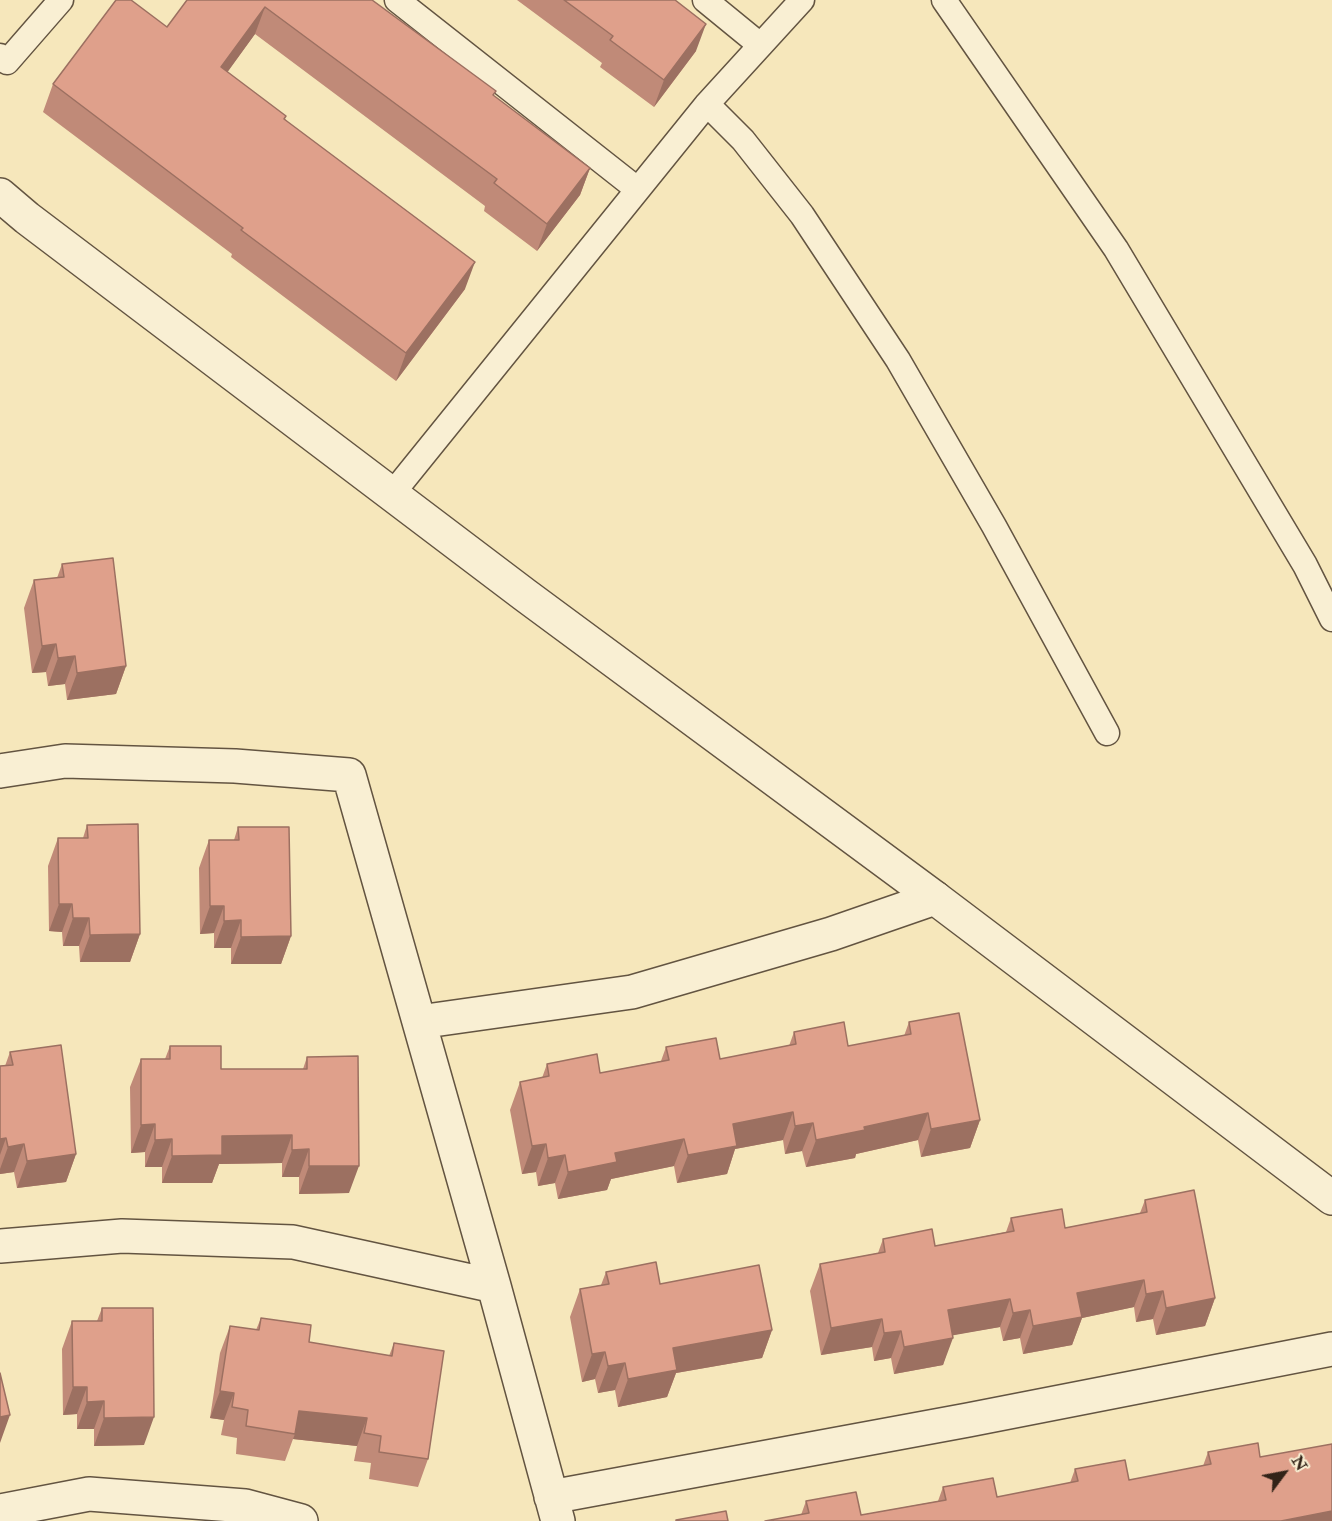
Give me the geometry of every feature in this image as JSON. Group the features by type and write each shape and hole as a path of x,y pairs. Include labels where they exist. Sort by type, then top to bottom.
{"street":[{"path":"0,195 27,218 392,494 935,898 1332,1198"},
{"path":"0,771 65,761 235,766 349,775 494,1286 554,1509 968,1420 1332,1348"},
{"path":"419,1022 632,992 831,934 935,898"},
{"path":"0,1246 122,1236 293,1242 494,1286"},
{"path":"0,1511 89,1494 245,1506 301,1521"}],"lane":[{"path":"0,56 7,62 61,0"},
{"path":"397,0 638,189"},
{"path":"705,0 760,45"},
{"path":"392,494 707,104 802,0"},
{"path":"944,0 1116,249 1305,565 1332,620"},
{"path":"707,104 743,140 802,215 898,360 994,526 1107,733"}],"building":[{"path":"116,0 131,0 167,27 187,0 372,0 496,91 493,95 590,168 547,224 494,183 497,179 265,7 221,67 286,116 284,119 475,262 406,353 241,230 243,228 53,84"},
{"path":"564,0 675,0 706,24 664,80 610,40 613,36"},
{"path":"113,558 126,666 77,673 75,656 58,658 56,644 42,646 34,580 64,577 62,564"},
{"path":"138,824 140,934 90,935 89,918 73,918 72,904 59,904 58,838 88,838 87,825"},
{"path":"238,827 289,827 291,936 241,937 241,920 224,921 224,906 210,906 209,840 239,840"},
{"path":"959,1013 980,1120 931,1129 928,1113 816,1140 813,1123 795,1126 793,1112 733,1124 737,1146 688,1155 684,1139 615,1153 617,1162 568,1172 565,1155 548,1158 546,1144 532,1146 520,1082 549,1076 547,1064 597,1054 600,1073 669,1060 666,1047 716,1038 720,1059 796,1044 794,1032 844,1022 848,1046 911,1034 909,1022"},
{"path":"61,1045 76,1154 27,1161 24,1144 8,1147 6,1138 0,1139 0,1066 13,1065 10,1052"},
{"path":"170,1046 221,1046 221,1069 307,1069 307,1057 358,1056 359,1166 309,1166 309,1149 292,1150 292,1135 222,1136 222,1155 172,1156 172,1139 155,1140 155,1124 141,1125 141,1059 170,1059"},
{"path":"1194,1190 1215,1298 1166,1308 1163,1291 1146,1294 1144,1280 1077,1293 1082,1317 1033,1326 1030,1310 1013,1313 1010,1299 948,1310 953,1338 904,1347 901,1331 884,1333 882,1319 831,1328 820,1264 885,1252 883,1239 932,1229 935,1246 1014,1231 1011,1218 1062,1209 1065,1228 1147,1212 1145,1200"},
{"path":"656,1262 660,1284 759,1265 772,1330 673,1348 677,1370 628,1379 625,1363 608,1366 605,1352 592,1354 580,1289 609,1284 606,1272"},
{"path":"102,1308 153,1308 154,1417 104,1418 104,1401 87,1402 87,1387 73,1387 72,1321 102,1321"},
{"path":"261,1318 311,1325 309,1342 392,1356 394,1343 444,1351 428,1459 379,1452 381,1436 364,1433 367,1418 299,1411 295,1434 246,1426 248,1410 232,1407 234,1393 220,1391 230,1326 259,1330"},
{"path":"0,1373 10,1415 0,1417"},
{"path":"1258,1443 1260,1457 1332,1444 1332,1511 1281,1521 765,1521 809,1513 806,1501 856,1492 861,1515 946,1500 943,1487 993,1478 997,1497 1078,1481 1075,1469 1125,1460 1129,1480 1211,1464 1208,1452"},
{"path":"726,1511 728,1521 676,1521 676,1520"}]}
